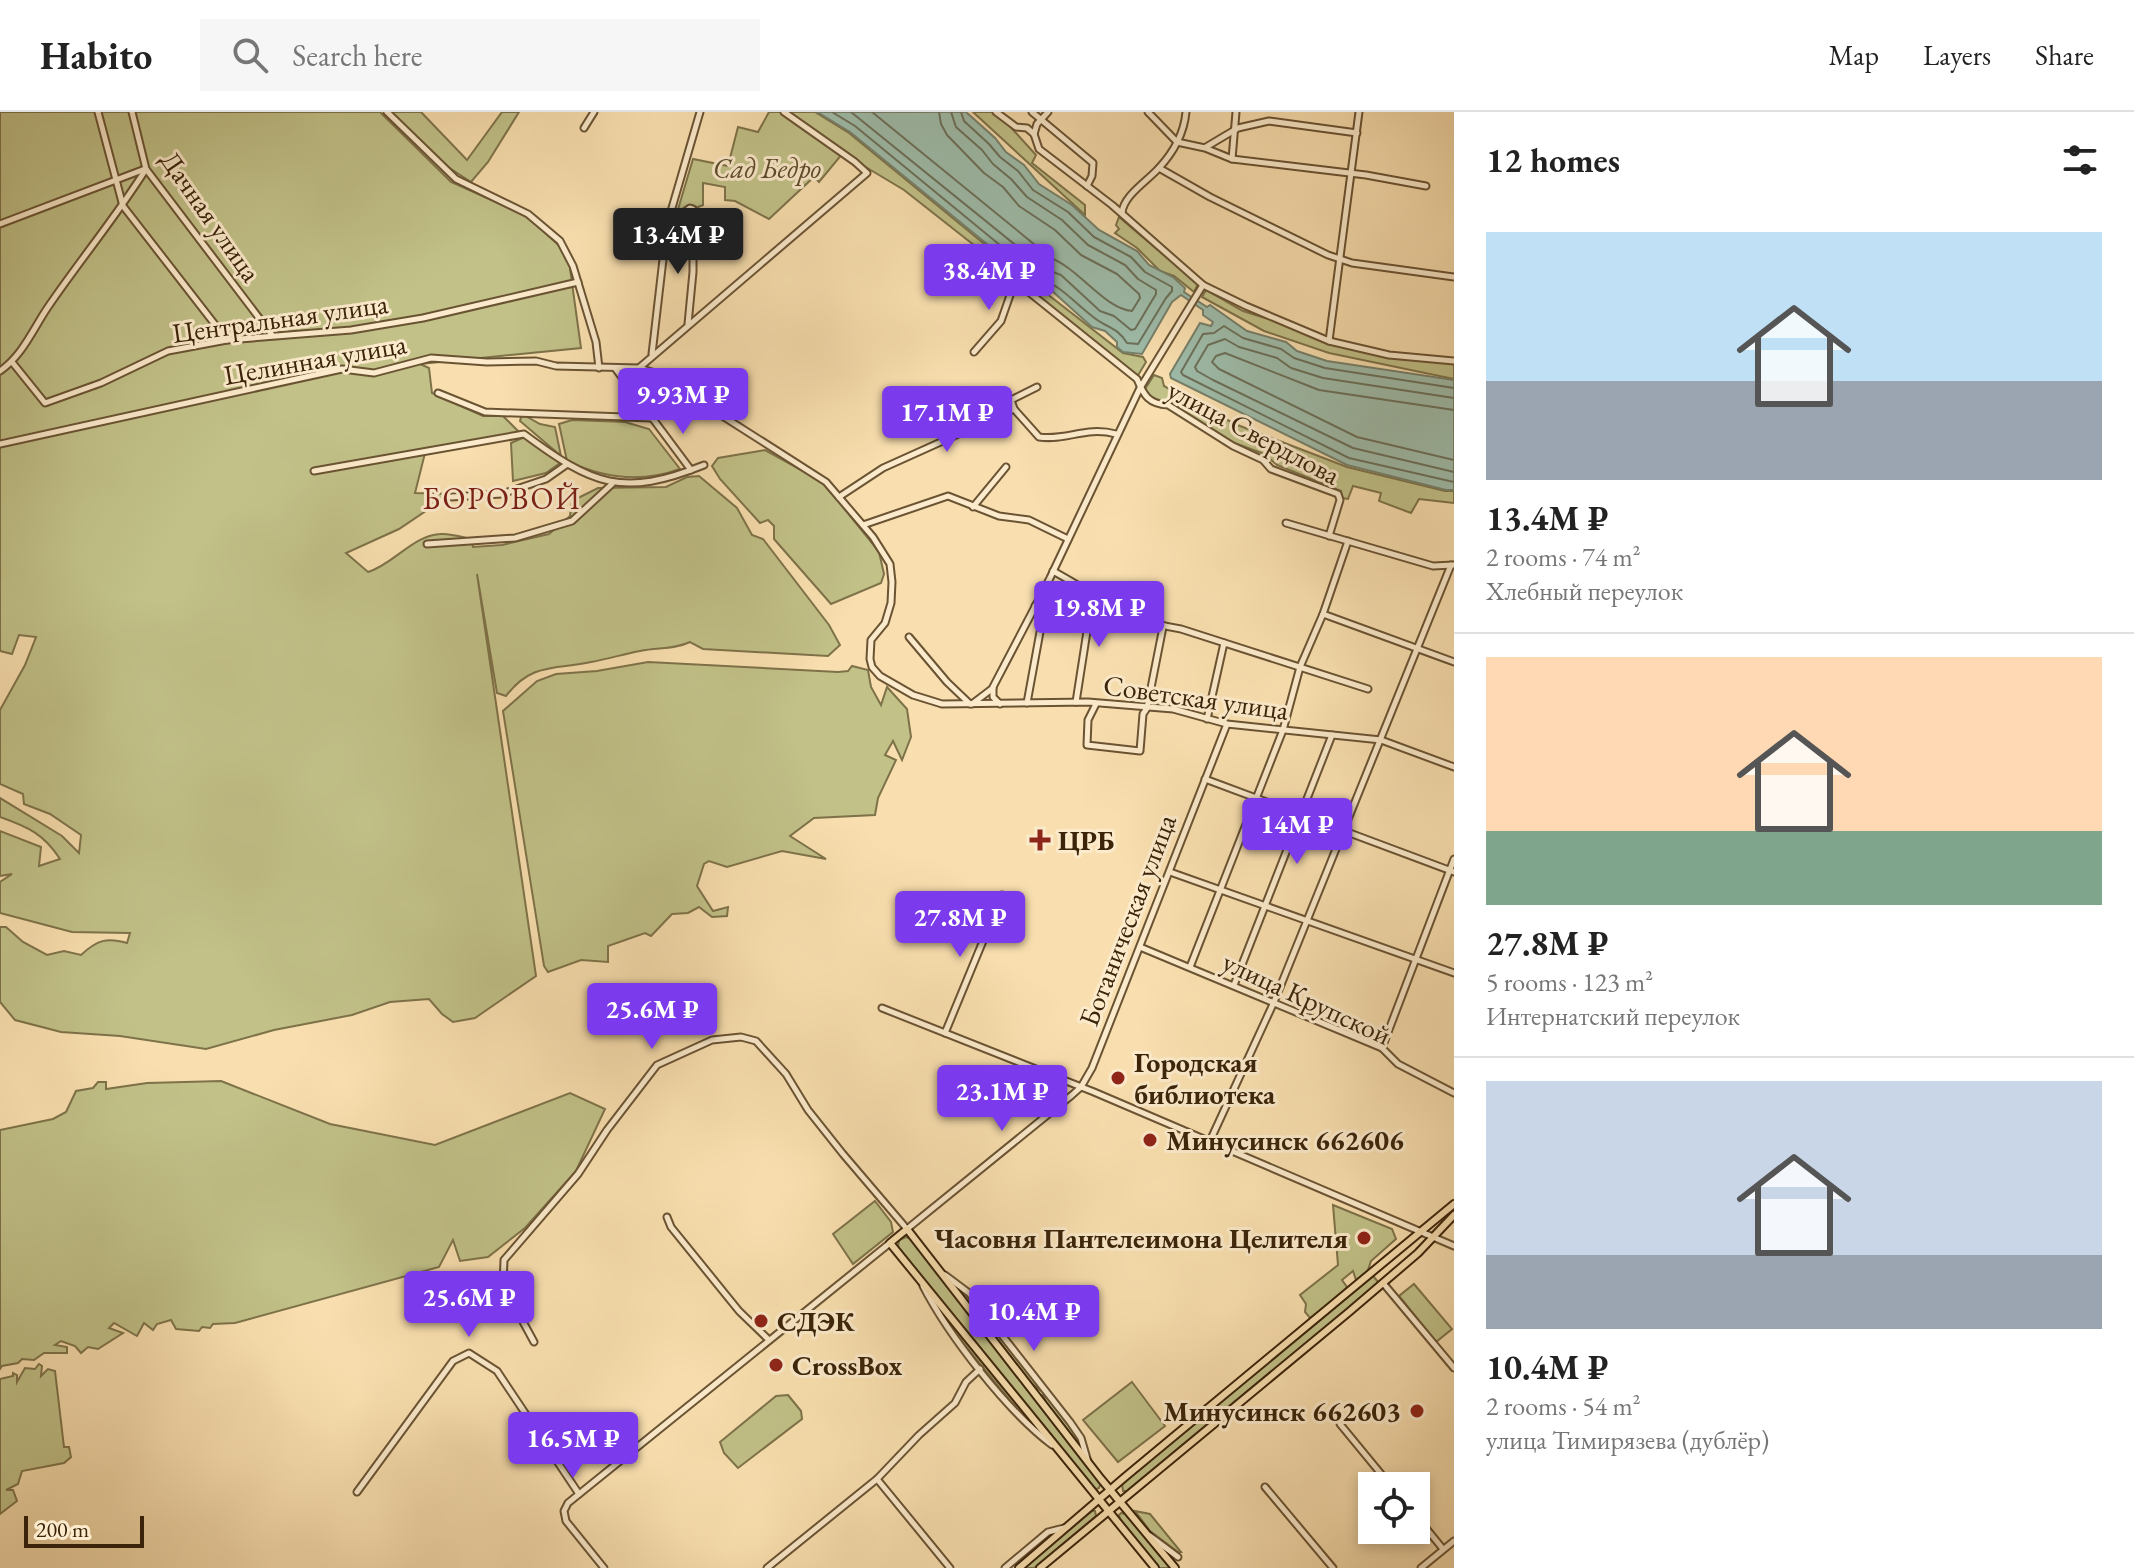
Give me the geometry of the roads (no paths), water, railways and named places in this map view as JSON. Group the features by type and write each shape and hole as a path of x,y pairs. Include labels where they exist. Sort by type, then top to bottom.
{"main road":[{"path":"1019,1568 1454,1204"},
{"path":"1040,1568 1383,1283 1418,1253 1454,1215"},
{"name":"Ботаническая улица","path":"890,1243 907,1229"},
{"path":"907,1229 1088,1463 1175,1568"},
{"path":"890,1243 1155,1568"},
{"path":"1407,1243 1417,1244 1418,1253"},
{"path":"1374,1271 1383,1283"}],"street":[{"path":"98,112 123,206 227,340"},
{"name":"Дачная улица","path":"132,112 146,169 273,336"},
{"path":"387,112 456,179 528,214 560,241 578,282 596,342 599,368"},
{"path":"584,128 594,112"},
{"path":"652,354 667,225 700,112"},
{"path":"639,368 867,173 784,112"},
{"path":"996,112 1016,127 1027,128 1034,134 1039,149 1122,214 1201,288 1329,341 1389,355 1454,361"},
{"path":"1032,112 1093,163 1094,169 1087,186"},
{"path":"1034,134 1048,112"},
{"path":"1148,112 1177,142 1205,148 1232,159 1351,173 1426,186"},
{"path":"1122,214 1125,203 1159,168 1177,142 1186,112"},
{"path":"1232,159 1236,112"},
{"path":"1329,341 1359,112"},
{"path":"1205,148 1234,131 1269,121 1357,133"},
{"path":"1159,168 1210,197 1341,260 1454,277"},
{"path":"0,224 146,169"},
{"path":"0,371 12,362 146,169"},
{"path":"667,225 690,208 693,209 688,325"},
{"name":"улица Свердлова","path":"974,352 1001,321 1015,281 1137,379 1145,397 1156,404 1168,405 1233,446 1263,460 1271,469 1338,494 1340,500 1329,536"},
{"name":"Центральная улица","path":"12,362 45,403 101,383 168,351 227,340 351,330 423,318 578,282"},
{"path":"909,637 971,705 993,687 1069,539 1116,434 1140,388 1201,288"},
{"name":"Целинная улица","path":"0,444 342,369 374,373 431,358 639,368 655,373 815,474 863,525 884,552 890,564 892,582 891,603 885,623 871,640 872,667"},
{"path":"615,368 691,470"},
{"path":"702,386 702,402"},
{"path":"1037,387 1011,400 1014,409 1039,437 1053,439 1082,431 1116,434"},
{"path":"438,393 485,412 652,418"},
{"path":"839,497 883,468 1014,409"},
{"path":"314,471 524,434 566,465 613,484 643,484 667,479 704,465"},
{"path":"451,497 502,494 546,479 566,465"},
{"path":"973,507 1006,467"},
{"path":"427,544 515,538 572,521 613,484"},
{"path":"863,525 948,496 999,516 1029,520 1069,539"},
{"path":"1210,1141 1274,1002 1452,565 1433,566 1286,523"},
{"path":"1190,967 1283,730 1300,667 1323,614 1348,541"},
{"path":"1053,571 1122,609 1163,627 1181,629 1368,689"},
{"path":"1076,702 1093,592"},
{"path":"1027,703 1042,621 1035,606"},
{"path":"1323,614 1454,662"},
{"path":"1096,704 1088,720 1087,745 1140,751 1143,714 1147,708 1163,627"},
{"path":"1207,719 1224,643"},
{"name":"Советская улица","path":"872,667 880,676 927,702 971,705 1076,702 1173,709 1227,724 1381,740 1454,767"},
{"path":"993,687 993,697 1001,704"},
{"name":"Ботаническая улица","path":"907,1229 1081,1087 1092,1068 1227,724"},
{"path":"1234,985 1332,735"},
{"path":"1205,779 1452,871"},
{"path":"1382,1048 1452,871 1454,859"},
{"path":"1170,872 1454,973"},
{"path":"945,1033 1002,895"},
{"name":"улица Крупской","path":"1140,947 1382,1048 1398,1064 1454,1093"},
{"path":"882,1008 1081,1087 1454,1246"},
{"path":"534,1342 503,1285 504,1260 578,1174 657,1065 712,1040 741,1037 756,1041 786,1074 808,1110 907,1229"},
{"path":"667,1217 671,1227 739,1311 768,1339"},
{"name":"Ботаническая улица","path":"604,1568 566,1521 564,1511 568,1503 890,1243"},
{"path":"919,1278 938,1316 980,1369 1028,1427 1056,1448"},
{"path":"1383,1283 1454,1368"},
{"path":"357,1492 453,1361 469,1353 497,1371 579,1494"},
{"path":"767,1568 877,1479 955,1403 966,1382 980,1369"},
{"path":"1340,1424 1379,1472"},
{"path":"877,1479 950,1568"},
{"path":"1265,1487 1333,1568"},
{"path":"1005,1568 1048,1532 1069,1527"},
{"path":"1146,1533 1178,1557"},
{"path":"1430,1533 1443,1549"},
{"path":"1421,1568 1454,1541"}],"water":[{"path":"817,112 966,112 1006,152 1024,165 1039,184 1072,205 1099,230 1137,251 1149,265 1173,277 1185,288 1184,292 1207,307 1210,305 1247,331 1286,342 1297,351 1327,361 1454,380 1454,490 1347,465 1171,378 1170,374 1200,323 1211,326 1213,322 1203,315 1203,310 1181,295 1172,302 1142,354 1123,352 1105,331 1092,327 1051,290 1037,285 850,132"}],"place":[{"name":"ЦРБ","path":"1040,840"},
{"name":"Городская библиотека","path":"1118,1078"},
{"name":"Минусинск 662606","path":"1150,1140"},
{"name":"Часовня Пантелеимона Целителя","path":"1364,1238"},
{"name":"СДЭК","path":"761,1321"},
{"name":"CrossBox","path":"776,1365"},
{"name":"Минусинск 662603","path":"1417,1411"}],"district":[{"name":"БОРОВОЙ","path":"502,499"}],"park label":[{"name":"Сад Бедро","path":"767,168"}]}
